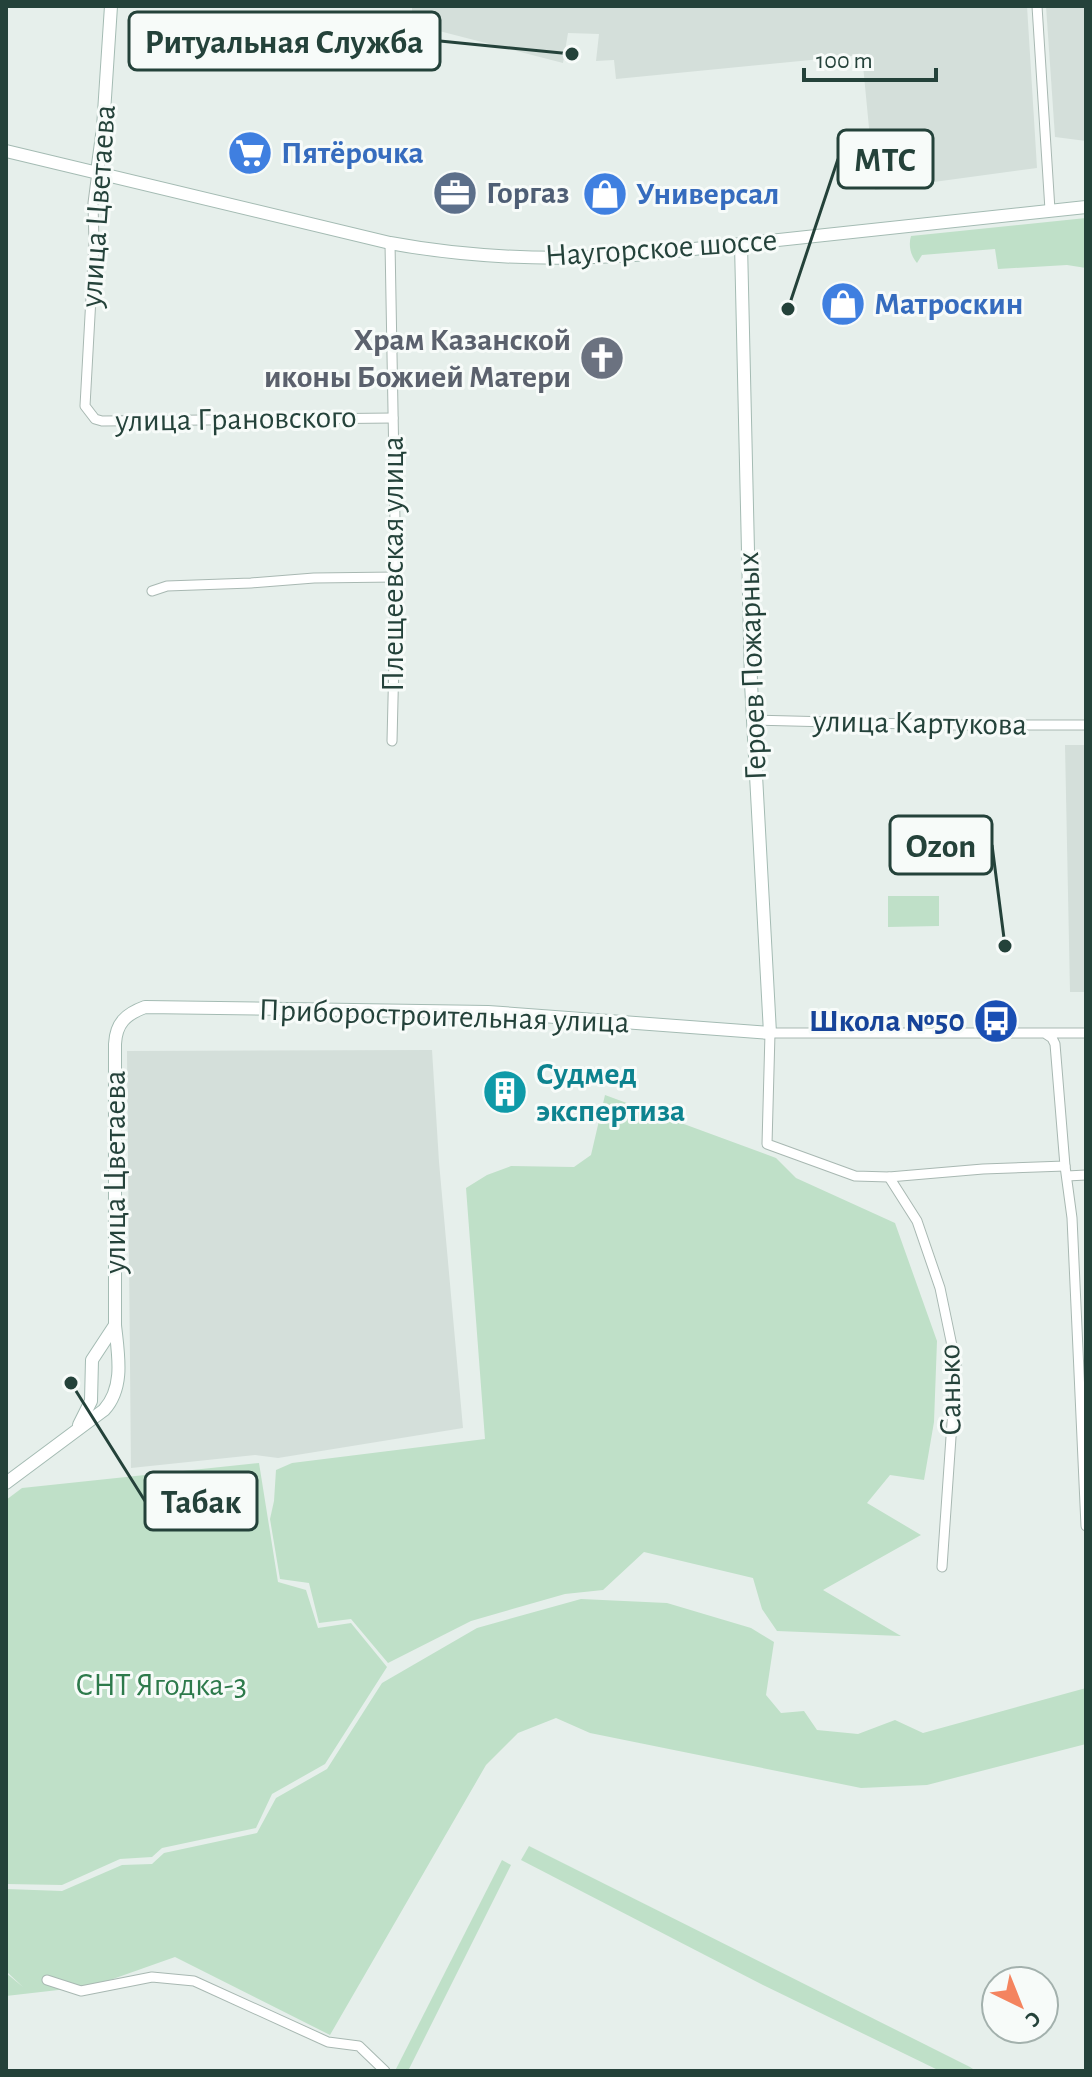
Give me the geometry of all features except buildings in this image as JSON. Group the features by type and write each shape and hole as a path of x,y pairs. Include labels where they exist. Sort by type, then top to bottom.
{"main road":[{"name":"улица Цветаева","path":"97,172 111,6"},
{"name":"Наугорское шоссе","path":"6,151 390,243 465,253 577,259 1086,207"},
{"name":"Героев Пожарных","path":"741,244 751,683 770,1033"},
{"name":"Приборостроительная улица","path":"123,1020 130,1012 145,1007 451,1011 770,1033"},
{"name":"улица Цветаева","path":"114,1393 118,1358 115,1325 115,1044 116,1032 123,1020"},
{"path":"76,1430 91,1401 92,1360 115,1325"},
{"path":"6,1483 104,1410 114,1393"}],"street":[{"path":"1037,6 1050,210"},
{"name":"улица Цветаева","path":"85,406 94,243 93,203 97,172"},
{"name":"Плещеевская улица","path":"390,243 396,577 392,741"},
{"name":"улица Грановского","path":"85,406 95,419 102,421 393,418"},
{"path":"152,591 167,586 396,577"},
{"name":"улица Картукова","path":"753,720 1086,725"},
{"path":"770,1033 767,1144 855,1176 889,1177 983,1169 1066,1171 1086,1175"},
{"name":"Приборостроительная улица","path":"770,1033 1086,1033"},
{"path":"1046,1034 1055,1044 1072,1218 1086,1526"},
{"name":"Санько","path":"889,1177 917,1221 940,1288 956,1365 942,1567"},
{"path":"95,1354 108,1349 118,1358"},
{"path":"91,1388 103,1399 114,1393"},
{"path":"47,1980 81,1991 152,1977 194,1981 328,2042 359,2046 385,2071"}],"shaded area":[{"path":"412,6 1027,6 1037,168 875,190 862,55 616,79 614,60 596,61 599,34 568,33 563,63 412,24"},
{"path":"1046,6 1086,6 1086,141 1055,137"},
{"path":"1065,745 1086,745 1086,992 1070,992"},
{"path":"432,1050 463,1428 278,1458 255,1455 131,1468 127,1051"}],"green space":[{"path":"1086,218 1086,268 1067,265 998,269 995,249 922,255 917,263 910,247 911,236"},
{"path":"888,896 939,896 939,926 888,927"},
{"path":"605,1095 776,1158 796,1178 895,1223 937,1341 934,1422 924,1480 890,1475 867,1503 921,1535 823,1590 901,1636 777,1631 762,1609 753,1578 644,1552 603,1590 565,1594 471,1621 388,1663 351,1619 319,1623 309,1583 280,1579 270,1519 276,1470 292,1463 485,1439 466,1188 487,1175 511,1166 574,1167 591,1155"},
{"name":"СНТ Ягодка-3","path":"259,1463 278,1582 306,1590 318,1628 351,1623 387,1667 325,1764 272,1794 256,1828 162,1848 152,1857 120,1859 62,1885 6,1884 6,1500 22,1488"},
{"path":"581,1599 667,1603 751,1628 774,1642 766,1695 781,1713 804,1711 817,1730 858,1734 895,1720 923,1733 1086,1688 1086,1744 927,1785 861,1788 590,1733 556,1718 518,1733 486,1765 330,2035 175,1957 93,1986 6,1996 6,1973 23,1987 6,1971 6,1889 62,1891 122,1865 152,1864 164,1853 257,1833 276,1798 327,1769 382,1683 477,1628"},
{"path":"529,1846 976,2071 940,2071 761,1984 521,1860"},
{"path":"502,1860 511,1865 408,2071 395,2071"}],"place":[{"name":"Ритуальная Служба","path":"572,54"},
{"name":"Пятёрочка","path":"250,153"},
{"name":"Горгаз","path":"455,193"},
{"name":"Универсал","path":"605,194"},
{"name":"Матроскин","path":"843,304"},
{"name":"МТС","path":"788,309"},
{"name":"Храм Казанской иконы Божией Матери","path":"602,358"},
{"name":"Ozon","path":"1005,946"},
{"name":"Школа №50","path":"996,1021"},
{"name":"Судмед экспертиза","path":"505,1092"},
{"name":"Табак","path":"71,1383"}]}
